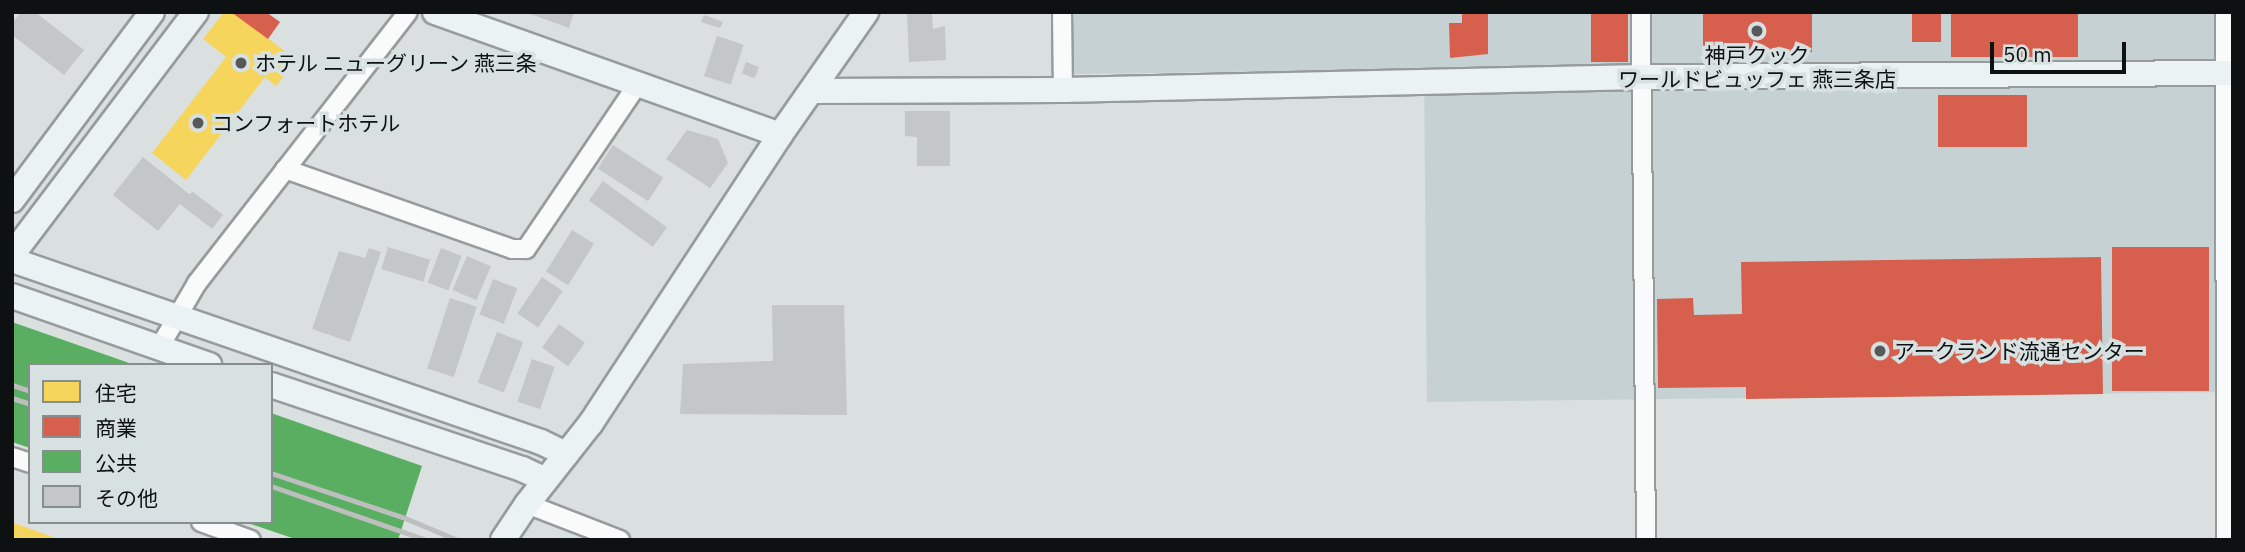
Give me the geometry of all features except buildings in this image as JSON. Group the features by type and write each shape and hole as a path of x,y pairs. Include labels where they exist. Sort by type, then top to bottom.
{"street":[{"path":"12,200 152,12"},
{"path":"196,12 12,258 541,442 566,454"},
{"path":"159,348 197,283 408,12"},
{"path":"435,12 780,135"},
{"path":"503,540 527,504 591,423 780,135 866,12"},
{"path":"1062,12 1063,90"},
{"path":"1641,12 1646,540"},
{"path":"2225,12 2229,73 2229,401 2226,540"},
{"path":"812,91 1063,90 1642,77 2229,73"},
{"path":"285,169 512,249 526,249 637,85"},
{"path":"12,296 203,363"},
{"path":"273,386 522,469 546,480"},
{"path":"527,504 620,540"},
{"path":"207,524 251,540"}],"shaded area":[{"path":"1073,12 2233,12 2233,392 1427,402 1424,69 1073,74"}],"railway":[{"path":"12,385 28,390"},
{"path":"12,398 28,403"},
{"path":"273,474 405,518 457,540"},
{"path":"273,487 426,540"}],"place":[{"name":"神戸クック ワールドビュッフェ 燕三条店","path":"1757,31"},
{"name":"ホテル ニューグリーン 燕三条","path":"241,63"},
{"name":"コンフォートホテル","path":"198,123"},
{"name":"アークランド流通センター","path":"1880,351"}]}
